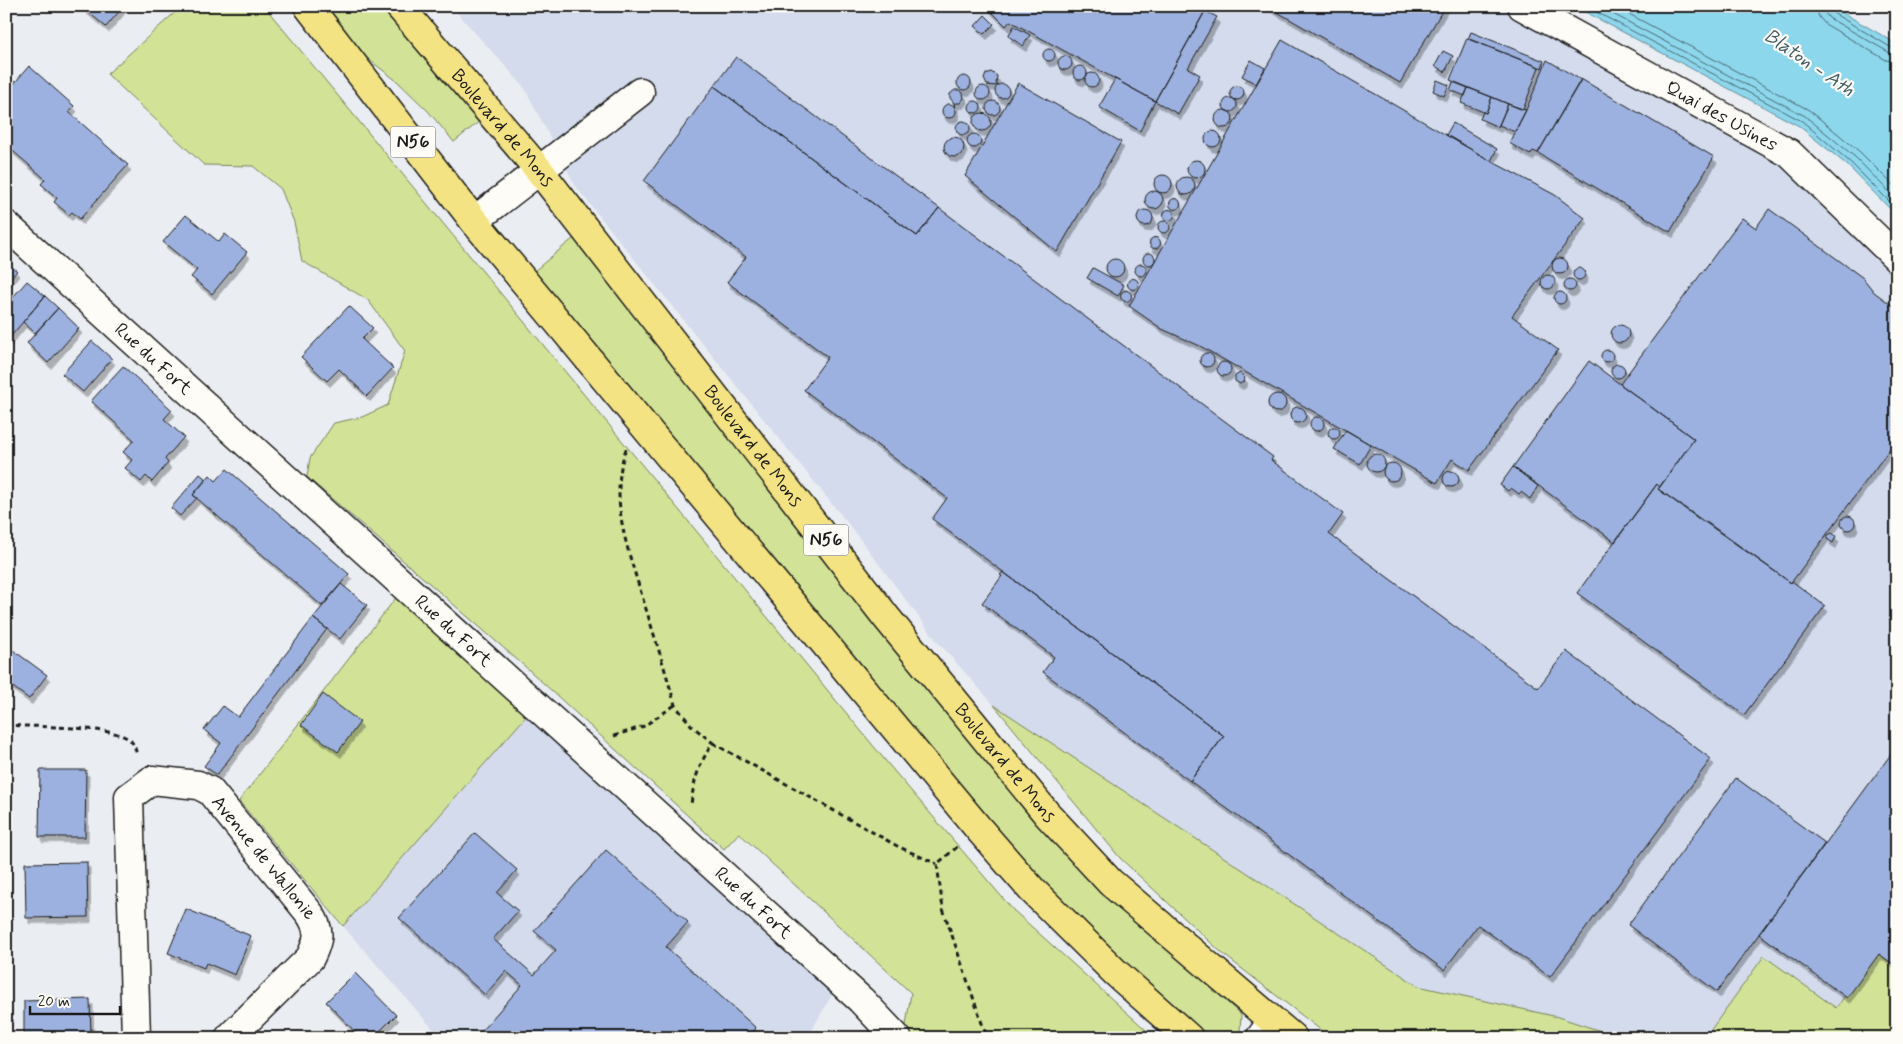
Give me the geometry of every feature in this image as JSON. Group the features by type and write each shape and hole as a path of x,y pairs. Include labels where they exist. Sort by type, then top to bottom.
{"main road":[{"name":"N56","path":"308,6 474,221 978,828 1032,890 1116,974 1189,1038"},
{"name":"Boulevard de Mons","path":"399,6 539,170 886,617 1047,814 1110,882 1275,1032"}],"street":[{"name":"Quai des Usines","path":"1522,6 1789,153 1848,213 1897,258"},
{"path":"474,221 640,92"},
{"name":"Rue du Fort","path":"6,225 860,1000 897,1038"},
{"name":"Avenue de Wallonie","path":"138,790 152,780 198,785 210,791 317,924 318,943 310,958 228,1038"},
{"path":"136,1038 129,797 138,790"}],"path":[{"path":"640,423 629,439 622,459 619,484 622,532 675,704 692,726 713,744 899,848 938,864"},
{"path":"579,744 618,735 644,726 675,704"},
{"path":"6,725 100,731 123,736 134,744 137,754 138,790"},
{"path":"686,842 695,778 702,760 713,744"},
{"path":"938,864 978,828"},
{"path":"938,864 943,909 987,1038"}],"shaded area":[{"path":"451,6 1522,6 1789,153 1897,258 1897,967 1877,953 1836,1008 1764,956 1705,1038 1622,1038 1558,1017 1418,986 994,705 937,641 854,531 576,187 524,87"},
{"path":"536,705 840,981 807,1038 441,1038 343,926"}],"green space":[{"path":"182,6 264,6 894,771 1013,910 1155,1038 904,1038 911,993 739,833 724,849 529,670 307,477 310,458 334,423 362,417 388,405 405,351 368,300 302,261 294,222 281,189 253,166 204,165 107,74"},
{"path":"323,6 385,6 481,120 454,142 428,111 397,81 359,52"},
{"path":"575,237 739,451 903,655 1105,890 1241,1015 1240,1031 1234,1038 1210,1038 1146,983 1075,915 1000,836 533,272"},
{"path":"405,586 536,705 343,926 239,801"},
{"path":"994,705 1418,986 1558,1017 1622,1038 1331,1038 1223,954 1120,858"},
{"path":"1877,953 1897,967 1897,1038 1705,1038 1764,956 1836,1008"}],"water":[{"name":"Blaton - Ath","path":"1574,6 1831,6 1897,44 1897,216 1847,165 1799,126"}],"building":[{"path":"81,6 119,6 122,8 106,27"},
{"path":"986,6 1208,6 1155,101 1010,21 1006,26"},
{"path":"1267,6 1445,6 1400,83"},
{"path":"1205,11 1217,17 1188,68 1200,75 1178,114 1155,101"},
{"path":"985,15 994,24 984,34 975,26"},
{"path":"1014,26 1030,35 1023,46 1008,36"},
{"path":"1471,32 1544,61 1542,68 1468,39"},
{"path":"1467,38 1539,67 1523,110 1450,80"},
{"path":"1282,40 1491,161 1555,195 1585,218 1512,316 1558,350 1469,470 1452,459 1437,483 1200,346 1162,329 1129,306"},
{"path":"1051,49 1054,50 1054,60 1047,61 1044,60 1043,53 1044,50"},
{"path":"1443,51 1453,56 1445,72 1435,66"},
{"path":"1065,56 1070,58 1072,63 1070,68 1065,70 1060,68 1058,63 1060,58"},
{"path":"736,57 939,208 917,236 714,86"},
{"path":"1251,60 1265,68 1256,84 1242,76"},
{"path":"1547,60 1581,80 1538,153 1533,151 1530,155 1509,143 1526,110"},
{"path":"29,66 74,106 69,112 128,165 80,219 72,212 69,215 54,202 57,198 41,184 45,179 6,145 6,93"},
{"path":"1080,66 1085,68 1087,73 1085,78 1080,80 1075,78 1073,73 1075,68"},
{"path":"991,72 997,76 997,86 987,85 984,79 986,74"},
{"path":"1092,73 1097,75 1099,80 1097,85 1092,87 1087,85 1085,80 1087,75"},
{"path":"964,76 969,78 971,83 969,88 964,90 959,88 957,83 959,78"},
{"path":"1115,79 1155,101 1140,131 1099,107"},
{"path":"1581,79 1714,157 1670,232 1538,153"},
{"path":"1437,80 1449,85 1444,96 1433,91"},
{"path":"1453,82 1468,88 1465,96 1450,90"},
{"path":"1018,83 1121,142 1057,252 965,176"},
{"path":"1002,84 1007,86 1009,91 1007,96 1002,98 997,96 995,91 997,86"},
{"path":"714,86 917,236 939,208 1273,457 1271,460 1343,514 1329,534 1538,688 1566,651 1711,759 1550,977 1478,925 1444,970 1190,781 1224,736 932,519 947,498 804,390 828,357 727,282 746,257 644,181"},
{"path":"983,86 988,88 990,93 988,98 983,100 978,98 976,93 978,88"},
{"path":"1237,86 1242,88 1244,93 1242,98 1237,100 1232,98 1230,93 1232,88"},
{"path":"1468,88 1492,97 1486,113 1461,103"},
{"path":"955,90 963,93 964,98 960,103 955,103 955,108 950,94"},
{"path":"1492,97 1508,104 1498,127 1480,119 1483,112 1486,113"},
{"path":"1230,98 1235,100 1237,105 1235,110 1230,112 1225,110 1223,105 1225,100"},
{"path":"977,101 980,102 980,112 973,113 970,112 969,105 970,102"},
{"path":"993,101 998,103 1000,108 998,113 993,115 988,113 986,108 988,103"},
{"path":"949,104 954,106 956,111 954,116 949,118 944,116 942,111 944,106"},
{"path":"1508,104 1526,110 1515,132 1499,125"},
{"path":"1224,110 1230,113 1233,119 1230,125 1224,128 1218,125 1215,119 1218,113"},
{"path":"982,113 988,116 991,122 988,128 982,131 976,128 973,122 976,116"},
{"path":"963,121 968,123 970,128 968,133 963,135 958,133 956,128 958,123"},
{"path":"1453,123 1497,149 1491,161 1446,135"},
{"path":"1210,131 1216,131 1221,136 1219,145 1210,147 1205,142 1205,136"},
{"path":"974,134 979,136 981,141 979,146 974,148 969,146 967,141 969,136"},
{"path":"954,137 961,140 964,147 961,154 954,157 947,154 944,147 947,140"},
{"path":"1196,160 1204,165 1205,169 1200,177 1196,178 1188,173 1187,169 1192,161"},
{"path":"1163,175 1169,178 1172,184 1169,190 1163,193 1157,190 1154,184 1157,178"},
{"path":"1186,177 1192,180 1195,186 1192,192 1186,195 1180,192 1177,186 1180,180"},
{"path":"1154,191 1160,194 1163,200 1160,206 1154,209 1148,206 1145,200 1148,194"},
{"path":"1175,198 1181,204 1175,210 1169,204"},
{"path":"1169,209 1175,215 1169,221 1163,215"},
{"path":"1769,209 1863,278 1874,292 1897,309 1897,439 1791,583 1658,489 1694,439 1620,384 1742,218 1756,228"},
{"path":"1142,210 1148,210 1153,215 1151,224 1142,226 1137,221 1137,215"},
{"path":"186,215 219,242 225,234 247,252 212,294 191,277 197,270 163,242"},
{"path":"1162,221 1166,221 1170,227 1166,233 1162,233 1158,229 1158,225"},
{"path":"1155,237 1161,243 1155,249 1149,243"},
{"path":"1147,253 1151,253 1155,259 1151,265 1147,265 1143,261 1143,257"},
{"path":"1560,258 1568,266 1560,274 1552,266"},
{"path":"1115,259 1121,262 1124,268 1121,274 1115,277 1109,274 1106,268 1109,262"},
{"path":"6,262 17,271 6,283"},
{"path":"1141,264 1147,270 1141,276 1135,270"},
{"path":"1093,268 1124,285 1118,296 1087,278"},
{"path":"1581,268 1584,269 1584,279 1577,280 1574,279 1573,272 1574,269"},
{"path":"1545,275 1551,275 1555,282 1551,289 1545,289 1541,285 1541,279"},
{"path":"1131,279 1135,279 1138,284 1137,288 1131,289 1128,286 1128,282"},
{"path":"1572,279 1575,280 1575,290 1568,291 1565,290 1564,283 1565,280"},
{"path":"27,281 45,296 6,342 6,305"},
{"path":"1126,290 1132,296 1126,302 1120,296"},
{"path":"1558,292 1562,292 1566,298 1562,304 1558,304 1554,300 1554,296"},
{"path":"45,296 58,308 35,333 23,322"},
{"path":"349,306 373,328 362,339 393,368 367,396 339,369 327,381 301,357"},
{"path":"58,308 79,328 48,363 27,343"},
{"path":"1620,325 1626,328 1629,334 1626,340 1620,343 1614,340 1611,334 1614,328"},
{"path":"92,341 112,359 83,392 62,374"},
{"path":"1605,350 1609,350 1613,356 1609,362 1605,362 1601,358 1601,354"},
{"path":"1207,353 1212,355 1214,360 1212,365 1207,367 1202,365 1200,360 1202,355"},
{"path":"1589,361 1694,439 1660,487 1657,484 1615,542 1513,467"},
{"path":"1224,362 1229,364 1231,369 1229,374 1224,376 1219,374 1217,369 1219,364"},
{"path":"1615,364 1621,364 1625,371 1621,378 1615,378 1611,374 1611,368"},
{"path":"123,366 172,410 164,419 184,437 165,459 168,463 152,482 146,476 141,482 125,468 132,460 123,452 134,440 91,401"},
{"path":"1240,373 1245,378 1240,384 1235,381 1235,376"},
{"path":"1277,394 1283,397 1286,403 1283,409 1277,412 1271,409 1268,403 1271,397"},
{"path":"1295,407 1301,407 1306,412 1304,421 1295,423 1290,418 1290,412"},
{"path":"1317,417 1322,419 1324,424 1322,429 1317,431 1312,429 1310,424 1312,419"},
{"path":"1336,427 1339,428 1339,438 1332,439 1329,438 1328,431 1329,428"},
{"path":"1346,430 1371,445 1360,464 1334,449"},
{"path":"1376,454 1382,457 1385,463 1382,469 1376,472 1370,469 1367,463 1370,457"},
{"path":"1392,463 1398,466 1401,472 1398,478 1392,481 1386,478 1383,472 1386,466"},
{"path":"1513,467 1538,486 1530,499 1521,492 1519,494 1511,488 1508,491 1500,485"},
{"path":"227,469 349,574 322,606 193,495 210,475 216,481"},
{"path":"1448,471 1454,471 1459,476 1457,485 1448,487 1443,482 1443,476"},
{"path":"200,474 206,479 193,495 197,498 180,516 171,508"},
{"path":"1657,484 1660,487 1658,489 1703,522 1705,521 1825,606 1744,715 1577,593"},
{"path":"1848,516 1853,518 1855,523 1853,528 1848,530 1843,528 1841,523 1843,518"},
{"path":"1832,533 1836,536 1833,543 1827,539 1828,535"},
{"path":"1003,572 1224,736 1190,781 1043,672 1054,657 982,603"},
{"path":"341,584 367,605 340,639 313,618"},
{"path":"313,618 327,629 217,775 204,766 221,743 204,730 223,706 238,717"},
{"path":"6,645 47,675 29,699 6,682"},
{"path":"323,694 360,722 338,752 301,725"},
{"path":"1897,746 1897,967 1879,954 1847,998 1759,934"},
{"path":"40,770 86,770 85,837 39,837"},
{"path":"1736,778 1825,843 1717,992 1628,925"},
{"path":"475,833 517,870 497,893 518,911 493,939 534,975 556,950 534,931 606,850 688,922 666,947 756,1028 748,1038 475,1038 522,985 506,971 485,995 399,918"},
{"path":"87,862 88,917 26,918 25,863"},
{"path":"186,909 251,936 235,975 206,963 204,968 168,953"},
{"path":"355,973 396,1015 373,1038 361,1038 326,1002"},
{"path":"90,999 91,1038 50,1038 50,1034 24,1035 24,1001"}]}
